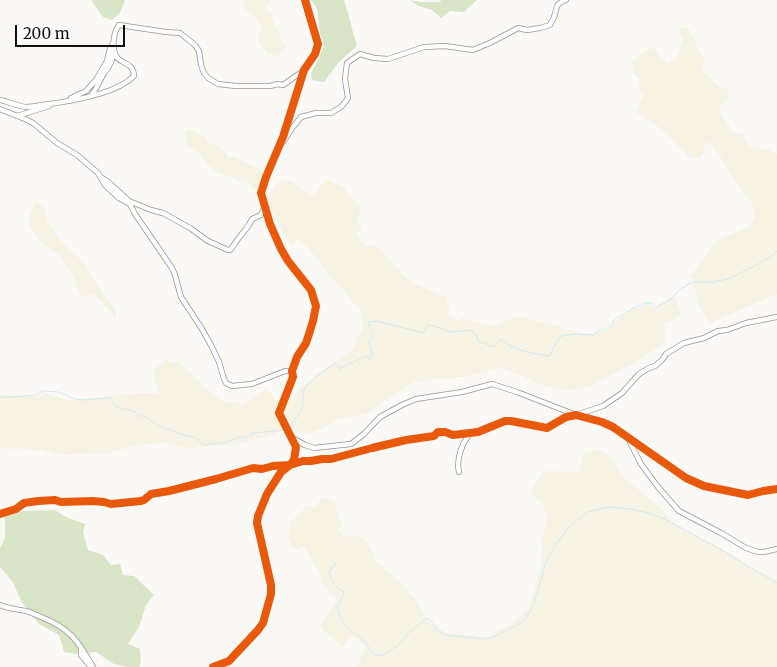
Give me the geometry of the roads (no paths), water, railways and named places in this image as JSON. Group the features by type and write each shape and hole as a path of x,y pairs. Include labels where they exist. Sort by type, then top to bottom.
{"street":[{"path":"91,96 112,60 115,29 119,25 180,33 195,45 204,72 208,78 218,84 284,85 304,70 316,54 318,44 305,0"},
{"path":"276,154 281,150 291,129 301,117 316,113 331,113 341,107 348,98 345,79 347,63 360,54 388,59 424,47 446,46 474,50 518,28 528,30 550,25 558,3 566,0"},
{"path":"0,100 27,107 91,96 116,87 134,76 133,70 115,55 114,44"},
{"path":"68,100 86,92 96,80 107,62 110,48 114,44"},
{"path":"213,667 229,661 263,623 271,594 271,586 258,530 258,516 267,494 281,472 294,460 296,447 279,413 293,376 292,371 297,357 306,343 316,306 311,290 281,249 270,224 261,193 288,121 304,70"},
{"path":"17,116 55,103"},
{"path":"0,110 33,123 57,143 77,155 98,173 108,189 130,204 134,214 172,268 178,282 181,297 212,347 226,383 232,386 252,384 292,371"},
{"path":"101,177 128,201 171,217 208,241 228,250 233,248 247,230 252,218 261,215 265,204"},
{"path":"0,514 16,509 24,503 38,501 93,501 111,504 141,501 152,494 253,468 262,469 303,461 331,459 406,440 434,436 438,432 453,435 469,434 511,421 547,428 566,417 603,406 622,393 639,374 655,366 666,354 684,343 746,323 777,317"},
{"path":"291,438 314,448 350,444 364,434 380,417 402,404 416,399 462,392 492,384 613,427 686,478 704,486 748,495 777,490"},
{"path":"459,472 460,452 469,434"},
{"path":"627,437 641,464 658,487 679,510 746,548 758,552 777,549"},
{"path":"0,604 16,610 28,611 55,622 66,630 80,647 92,667"}],"waterway":[{"path":"289,429 302,411 304,389 320,373 335,364 339,369 366,356 369,359 372,358 368,340 372,338 372,332 368,322 377,321 424,333 428,325 450,332 471,331 477,336 478,341 494,347 501,339 517,349 548,356 551,355 561,336 574,334 595,335 597,331 607,328 613,324 613,321 636,307 646,303 657,307 692,282 713,282 728,279 769,258 777,251"},
{"path":"0,397 36,395 43,391 59,392 75,399 108,398 116,407 133,411 156,424 177,433 193,437 204,445 251,436 252,433 286,430"},
{"path":"336,563 329,572 334,584 344,592 337,606 340,618 364,640 372,652 381,656 397,646 427,618 445,635 482,639 491,638 521,623 530,612 535,600 547,559 568,528 587,512 610,507 648,513 667,520 777,583"}]}
